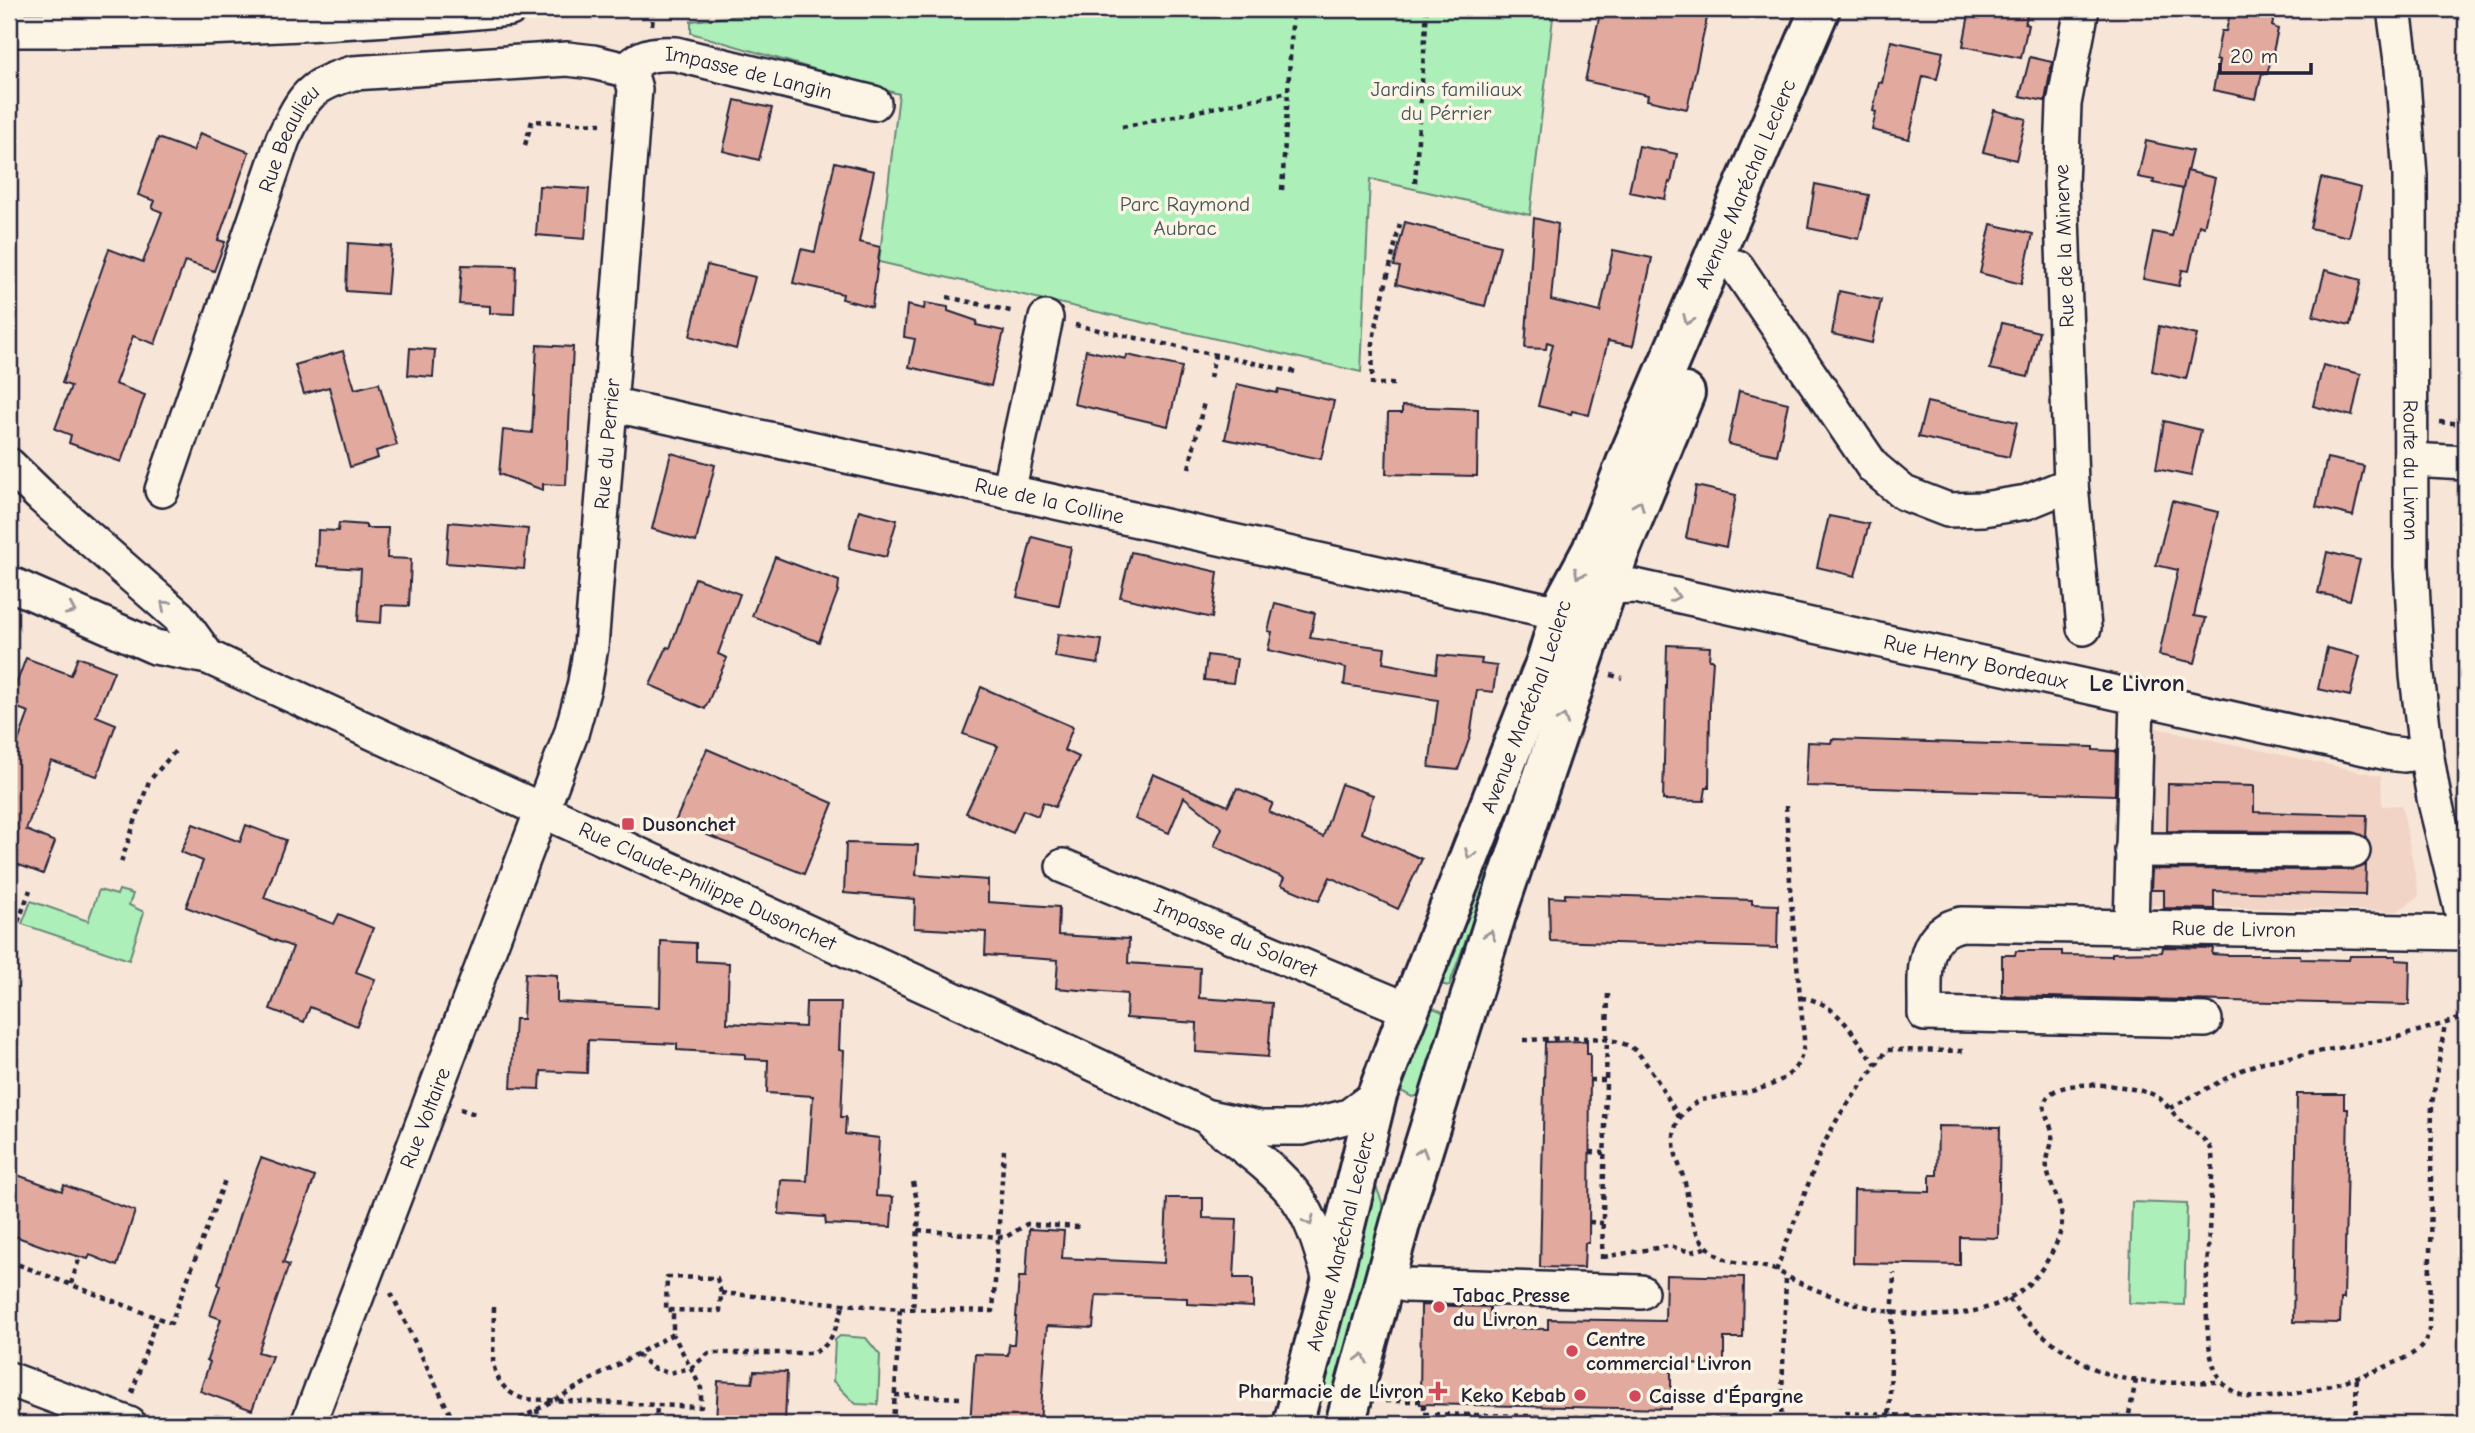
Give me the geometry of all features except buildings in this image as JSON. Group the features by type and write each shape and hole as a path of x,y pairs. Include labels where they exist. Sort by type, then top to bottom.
{"main road":[{"name":"Avenue Maréchal Leclerc","path":"1293,1424 1377,1095 1546,661 1560,613 1592,550 1626,463 1736,211 1820,9"},
{"name":"Avenue Maréchal Leclerc","path":"1345,1424 1402,1217 1465,1012 1619,553 1844,9"},
{"path":"1411,1004 1423,995 1440,996 1465,1012"},
{"path":"1377,1095 1434,1113"},
{"path":"1364,1142 1384,1158 1394,1174 1402,1199 1402,1217"}],"street":[{"path":"9,30 174,28 316,16 510,9"},
{"name":"Rue de la Minerve","path":"2082,9 2064,104 2061,185 2071,484 2084,628"},
{"name":"Route du Livron","path":"2395,9 2410,176 2413,610 2426,752 2448,862 2466,931"},
{"name":"Impasse de Langin","path":"627,72 642,57 676,54 874,103"},
{"name":"Rue Beaulieu","path":"162,490 283,139 301,103 316,88 332,79 354,73 554,59 593,62 627,72"},
{"name":"Rue du Perrier","path":"541,811 571,734 589,668 635,83 627,72"},
{"path":"1737,267 1873,467 1904,493 1948,510 1983,509 2027,502 2071,484"},
{"path":"1008,492 1046,318"},
{"name":"Rue de la Colline","path":"610,404 1560,613"},
{"path":"2411,460 2466,463"},
{"name":"Rue Claude-Philippe Dusonchet","path":"9,465 179,617 208,657"},
{"name":"Rue Claude-Philippe Dusonchet","path":"9,583 155,648 208,657 1205,1116 1261,1128 1302,1129 1342,1135 1364,1142"},
{"name":"Rue Henry Bordeaux","path":"1608,587 1635,586 2387,753 2404,755 2426,752"},
{"path":"2132,927 2137,699"},
{"name":"Rue Voltaire","path":"308,1424 541,811"},
{"path":"2132,850 2353,851"},
{"name":"Impasse du Solaret","path":"1063,866 1411,1004"},
{"name":"Rue de Livron","path":"2205,1020 1925,1014 1927,957 1937,936 1946,929 1962,924 2466,931"},
{"name":"Rue Claude-Philippe Dusonchet","path":"1302,1129 1349,1116 1377,1095"},
{"name":"Rue Claude-Philippe Dusonchet","path":"1205,1116 1269,1169 1297,1198 1310,1222 1331,1283"},
{"path":"1384,1279 1406,1285 1641,1292"},
{"path":"9,1379 126,1423"}],"path":[{"path":"1282,190 1293,9"},
{"path":"1415,183 1427,9"},
{"path":"1122,127 1288,92"},
{"path":"526,145 532,121 632,125"},
{"path":"1394,384 1372,384 1371,350 1400,224"},
{"path":"947,297 1296,372"},
{"path":"1210,379 1215,355"},
{"path":"1189,468 1204,402"},
{"path":"121,862 149,782 177,749"},
{"path":"1786,806 1804,1048 1799,1064 1790,1076 1768,1086 1701,1100 1679,1117 1674,1144 1687,1202 1698,1235 1708,1247 1728,1261 1776,1271 1839,1298 1892,1311 1937,1315 1962,1313 2009,1299 2037,1277 2060,1234 2061,1212 2046,1164 2053,1135 2044,1109 2049,1095 2071,1087 2110,1085 2135,1088 2154,1095 2183,1123 2203,1137 2212,1156 2207,1324 2213,1363 2221,1382 2238,1394 2263,1398 2357,1377 2404,1358 2420,1349 2427,1337 2429,1323 2431,1104 2445,1024"},
{"path":"18,922 30,890"},
{"path":"1601,1291 1608,993"},
{"path":"1801,998 1815,999 1835,1011 1876,1065"},
{"path":"2170,1108 2242,1070 2263,1062 2398,1037 2466,1017"},
{"path":"1523,1040 1607,1039 1625,1043 1637,1053 1679,1117"},
{"path":"1776,1271 1822,1147 1839,1116 1887,1050 1963,1051"},
{"path":"1590,1080 1606,1080"},
{"path":"721,1293 913,1310 993,1311 1004,1150"},
{"path":"1590,1152 1604,1153"},
{"path":"9,1261 171,1323 225,1180"},
{"path":"913,1182 919,1209 913,1310"},
{"path":"1589,1222 1603,1223"},
{"path":"918,1230 1006,1237 1027,1224 1080,1227"},
{"path":"1602,1257 1668,1246 1691,1252 1708,1247"},
{"path":"71,1284 80,1256"},
{"path":"1889,1424 1894,1273"},
{"path":"667,1277 717,1278 721,1293 720,1311 666,1310 667,1277"},
{"path":"1390,1401 1422,1403 1424,1414 1781,1423 1786,1277"},
{"path":"389,1288 455,1424"},
{"path":"2009,1299 2024,1319 2096,1370 2136,1380 2164,1383 2221,1382"},
{"path":"637,1354 659,1371 681,1372 691,1368 709,1353 811,1353 828,1345 844,1304"},
{"path":"494,1307 493,1364 499,1382 506,1390 524,1399 701,1407 701,1388 673,1334 673,1310"},
{"path":"893,1424 900,1309"},
{"path":"126,1423 157,1317"},
{"path":"510,1424 673,1334"},
{"path":"2355,1424 2357,1377"},
{"path":"2127,1424 2136,1380"},
{"path":"895,1395 961,1398"},
{"path":"656,1424 657,1405"},
{"path":"537,1409 539,1424"},
{"path":"1845,1413 2091,1424"},
{"path":"1234,1424 1250,1415"}],"shaded area":[{"path":"2147,726 2381,776 2382,806 2402,805 2419,896 2398,911 2214,907 2214,918 2164,917 2164,906 2141,905"},
{"path":"9,1411 45,1424 9,1424"}],"green space":[{"name":"Parc Raymond Aubrac","path":"807,9 1554,9 1530,215 1370,179 1361,372 879,262 899,94 691,33 691,21"},
{"path":"1555,671 1485,913 1473,920 1449,986 1432,982"},
{"path":"99,890 117,895 119,890 133,894 129,905 144,912 129,960 22,924 31,901 88,921"},
{"path":"1433,1008 1446,1017 1420,1095 1412,1097 1399,1090 1426,1010"},
{"path":"1374,1181 1382,1202 1382,1220 1334,1400 1317,1396"},
{"path":"2132,1202 2187,1204 2184,1305 2129,1303"},
{"path":"840,1336 866,1338 880,1355 878,1405 856,1404 833,1381 835,1340"}],"place":[{"name":"Dusonchet","path":"628,824"},
{"name":"Tabac Presse du Livron","path":"1439,1307"},
{"name":"Centre commercial Livron","path":"1572,1351"},
{"name":"Pharmacie de Livron","path":"1438,1391"},
{"name":"Keko Kebab","path":"1580,1395"},
{"name":"Caisse d'Épargne","path":"1635,1396"}],"district":[{"name":"Le Livron","path":"2137,683"}],"park label":[{"name":"Jardins familiaux du Pérrier","path":"1446,101"}]}
